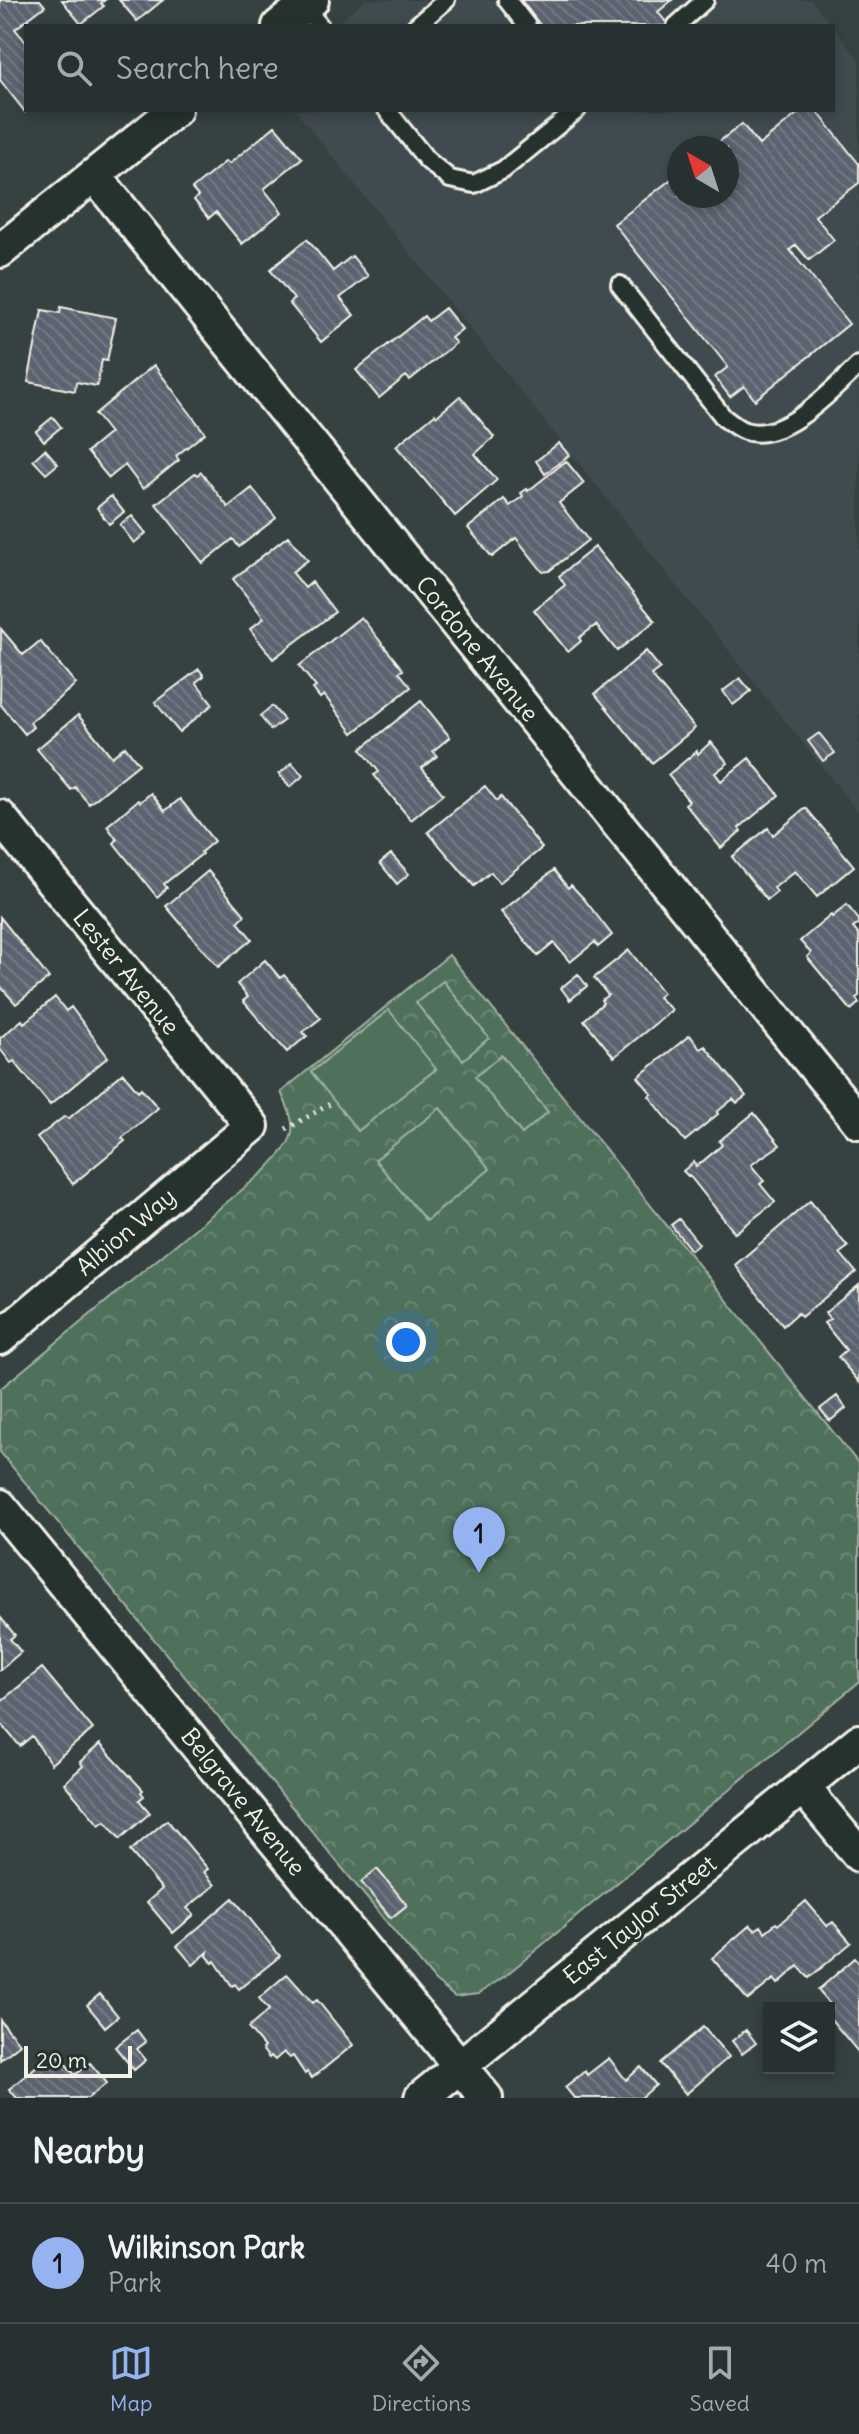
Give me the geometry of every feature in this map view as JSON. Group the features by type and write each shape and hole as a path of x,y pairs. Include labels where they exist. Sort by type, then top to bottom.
{"street":[{"path":"0,251 173,112"},
{"name":"Cordone Avenue","path":"94,175 859,1122"},
{"name":"Lester Avenue","path":"0,817 252,1126"},
{"name":"Albion Way","path":"0,1338 252,1126"},
{"name":"Belgrave Avenue","path":"0,1506 486,2098"},
{"name":"East Taylor Street","path":"421,2098 859,1741"},
{"path":"803,1787 859,1855"}],"lane":[{"path":"418,24 446,0"},
{"path":"507,0 525,24"},
{"path":"678,24 705,0"},
{"path":"389,112 427,160 450,179 474,184 503,170 575,112"},
{"path":"620,285 724,418 745,431 770,431 809,411 859,365"}],"path":[{"path":"285,1129 330,1104"}],"shaded area":[{"path":"365,0 811,0 830,24 336,24"},
{"path":"835,30 859,60 859,813 297,112 835,112"}],"green space":[{"path":"449,955 859,1464 859,1682 505,1976 478,1994 455,1997 435,1981 0,1452 0,1389 266,1170 292,1134 291,1117 281,1092"},
{"path":"443,981 489,1038 463,1060 416,1003"},
{"path":"389,1010 436,1069 358,1131 311,1072"},
{"path":"501,1055 548,1112 522,1134 475,1077"},
{"path":"440,1108 490,1169 426,1221 375,1160"}],"building":[{"path":"0,0 40,0 45,6 15,29 24,40 24,111 0,80"},
{"path":"62,0 105,0 101,3 104,6 81,24"},
{"path":"119,0 163,0 137,21"},
{"path":"521,0 672,0 658,12 667,24 539,24"},
{"path":"800,112 818,112 859,164 859,183 815,216 834,240 809,260 796,245 790,250 849,324 755,400 744,386 730,397 715,377 728,367 614,224 667,182 667,208 739,208 739,136 726,136 742,124 759,145"},
{"path":"275,126 302,158 264,189 282,212 242,244 216,212 209,218 194,200 198,196 192,189 226,161 229,164"},
{"path":"307,239 333,271 352,256 368,276 340,298 354,315 321,342 289,303 294,299 270,270"},
{"path":"61,307 116,318 107,361 102,360 97,386 76,382 75,391 28,382 42,310 60,313"},
{"path":"445,308 462,329 451,338 456,343 410,380 406,376 379,398 356,370 424,316 428,321"},
{"path":"154,365 205,433 176,456 179,460 143,489 125,465 109,478 87,452 110,433 95,414"},
{"path":"460,396 494,437 475,454 497,480 455,516 396,446"},
{"path":"53,417 61,427 44,441 36,431"},
{"path":"559,443 569,455 545,474 536,461"},
{"path":"45,449 58,464 46,474 33,460"},
{"path":"566,461 584,483 559,503 588,540 549,571 543,572 516,538 492,557 468,528 504,499 510,506 523,496 521,493 528,491"},
{"path":"201,472 228,507 252,488 276,518 239,547 233,539 203,563 156,504 195,473"},
{"path":"111,496 124,512 109,524 97,508"},
{"path":"132,516 146,533 134,543 120,525"},
{"path":"288,536 308,560 292,572 305,588 312,582 335,612 273,659 250,629 264,618 233,579"},
{"path":"595,547 655,621 617,651 596,625 579,638 581,641 568,652 534,610 565,585 559,576"},
{"path":"361,617 403,670 399,672 411,687 353,733 324,695 320,698 313,689 316,687 299,666"},
{"path":"1,629 23,655 40,641 76,684 30,722 33,727 25,734 0,704"},
{"path":"646,651 660,668 651,675 695,728 652,763 595,694"},
{"path":"199,669 204,676 196,682 213,704 179,732 155,702"},
{"path":"740,678 751,691 733,705 723,691"},
{"path":"421,701 450,737 433,751 437,756 422,768 443,794 411,820 374,775 379,772 361,749"},
{"path":"272,706 284,720 271,730 260,716"},
{"path":"78,715 112,757 125,746 139,764 89,804 75,787 71,790 37,749"},
{"path":"819,733 835,753 823,761 808,741"},
{"path":"711,742 728,763 715,773 721,781 749,758 779,795 739,828 741,831 721,848 685,804 689,801 668,775"},
{"path":"292,763 303,776 290,787 279,774"},
{"path":"485,786 497,801 501,797 542,848 499,883 491,872 474,886 428,832"},
{"path":"151,793 165,811 180,799 214,841 164,884 167,888 157,897 114,843 117,840 107,826"},
{"path":"806,808 854,866 817,897 795,871 774,888 777,892 767,900 732,857 768,828 773,835"},
{"path":"391,854 409,874 397,884 380,863"},
{"path":"554,870 568,888 571,885 584,899 612,935 598,947 595,942 570,962 554,943 538,956 501,912"},
{"path":"208,871 245,915 238,922 252,939 218,967 166,906"},
{"path":"847,905 859,920 853,928 859,935 859,996 856,998 859,1003 851,1010 807,957 811,953 800,941"},
{"path":"0,917 49,978 16,1004 0,986"},
{"path":"629,950 663,993 658,997 672,1010 614,1057 584,1020 608,995 594,978"},
{"path":"265,960 280,978 284,975 321,1018 303,1032 307,1036 287,1052 243,1001 248,997 237,984"},
{"path":"578,974 587,986 570,1000 561,988"},
{"path":"55,997 66,1011 71,1007 108,1057 50,1105 14,1061 11,1063 0,1049 0,1038"},
{"path":"690,1035 700,1049 705,1046 746,1096 737,1103 733,1099 685,1141 638,1077"},
{"path":"123,1073 158,1108 122,1138 125,1141 73,1184 37,1138 65,1116 68,1119"},
{"path":"754,1113 780,1145 751,1165 764,1181 760,1184 775,1202 735,1233 683,1171 694,1162 696,1167 722,1145 719,1141"},
{"path":"810,1201 848,1247 840,1253 856,1272 801,1317 798,1313 783,1326 735,1265"},
{"path":"679,1219 699,1244 691,1250 671,1225"},
{"path":"859,1285 859,1382 838,1357 846,1350 824,1323 830,1319 825,1313"},
{"path":"837,1396 846,1408 830,1421 820,1409"},
{"path":"0,1617 15,1635 10,1639 21,1652 0,1670"},
{"path":"42,1668 93,1729 51,1764 32,1736 20,1746 0,1723 0,1702"},
{"path":"100,1744 143,1790 144,1796 139,1800 150,1813 120,1839 105,1821 99,1825 64,1783 83,1766 80,1762"},
{"path":"167,1820 208,1869 204,1872 215,1885 187,1908 194,1915 173,1933 147,1902 162,1889 130,1851"},
{"path":"377,1869 407,1905 391,1918 361,1882"},
{"path":"233,1898 280,1956 239,1989 235,1984 232,1986 215,1961 213,1963 207,1956 208,1952 193,1965 177,1946"},
{"path":"806,1901 827,1926 833,1922 851,1943 809,1978 798,1966 778,1984 774,1979 748,2000 712,1958 750,1925 755,1930 761,1926 765,1932"},
{"path":"855,1958 859,1963 859,2053 835,2024 835,2002 828,2002 818,1990"},
{"path":"287,1974 313,2003 317,2000 353,2045 312,2078 307,2072 305,2074 293,2056 290,2058 284,2052 275,2060 271,2056 269,2058 248,2028 269,2010 259,1998"},
{"path":"100,1994 118,2016 105,2027 87,2005"},
{"path":"0,2020 20,2044 0,2060"},
{"path":"703,2027 729,2057 686,2094 660,2063"},
{"path":"137,2030 146,2042 137,2049 146,2060 134,2070 115,2047"},
{"path":"746,2030 756,2043 742,2054 732,2041"},
{"path":"55,2051 75,2075 90,2063 107,2083 88,2098 17,2098 9,2089"},
{"path":"609,2058 626,2080 641,2067 656,2085 641,2098 574,2098 565,2087"}],"place":[{"name":"Wilkinson Park","path":"479,1573"}]}
